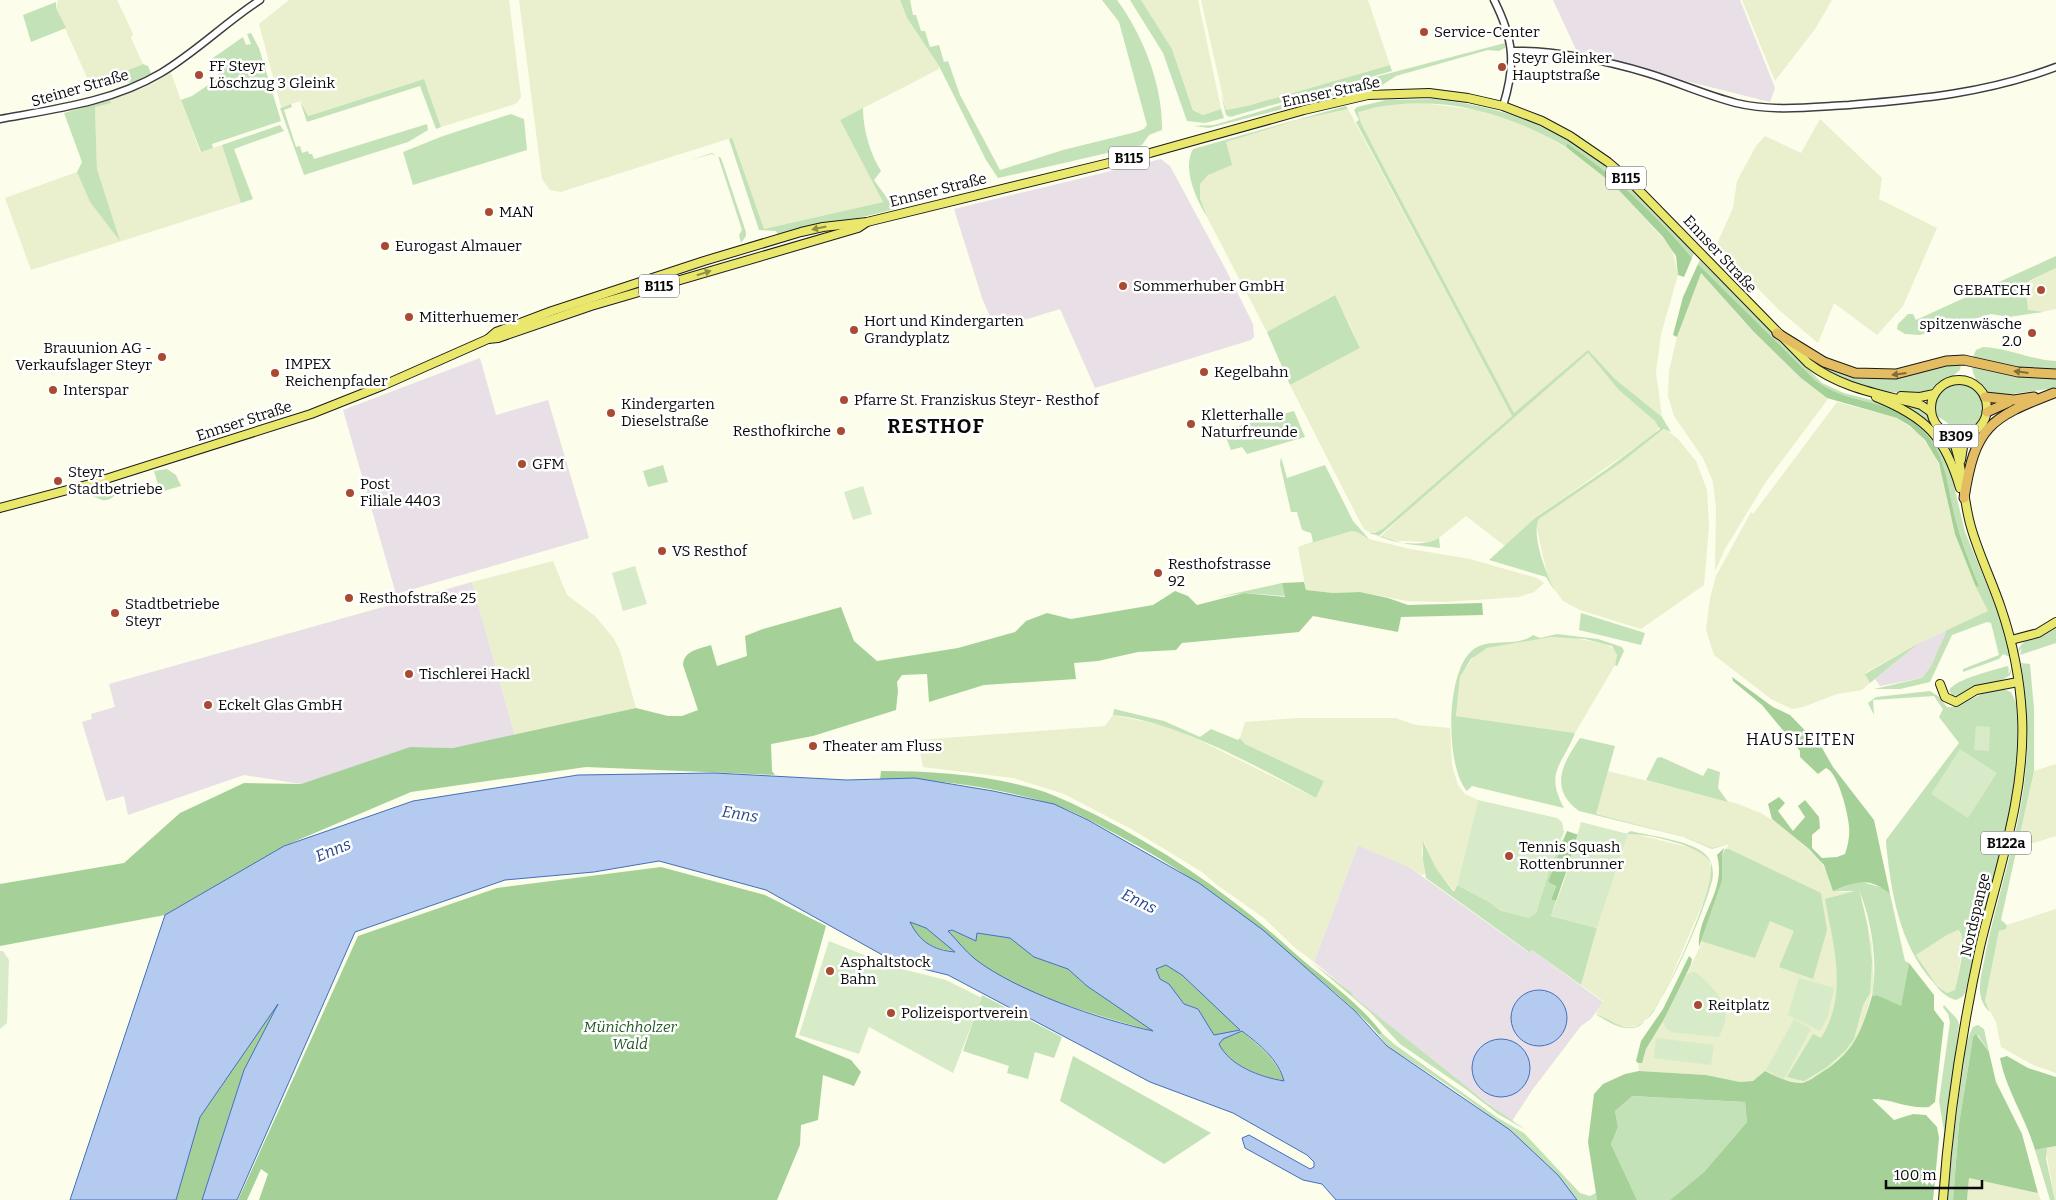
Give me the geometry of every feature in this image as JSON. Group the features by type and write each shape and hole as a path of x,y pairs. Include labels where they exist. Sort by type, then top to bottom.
{"highway":[{"path":"1777,333 1824,362 1856,373 1896,374 1946,361 1964,360 2018,372 2056,374"},
{"path":"1964,498 1971,458 1979,441 1990,426 2014,408 2055,393"},
{"name":"B309","path":"1987,412 2014,400 2055,393"},
{"name":"B309","path":"1985,397 2014,400"}],"main road":[{"name":"Ennser Straße","path":"0,508 90,484 311,414 384,386 488,339 496,332 552,311 741,250 823,227 867,222 1141,156 1304,110 1368,95 1429,93 1468,98 1503,106 1564,132 1608,162 1656,206 1777,333 1816,370 1835,381 1860,390 1887,395 1921,405 1931,412"},
{"path":"1934,394 1943,384 1962,379 1978,386 1985,397"},
{"path":"1860,390 1905,409 1932,431 1950,459 1966,509"},
{"name":"Ennser Straße","path":"1887,395 1920,397 1934,394"},
{"name":"B309","path":"1934,394 1931,412 1937,427 1951,435 1967,435 1981,426 1987,412 1985,397"},
{"name":"Nordspange","path":"1951,435 1961,464"},
{"name":"Nordspange","path":"1943,1200 1950,1131 1968,1011 2018,784 2022,736 2018,682 2011,640 1966,509 1961,464 1967,435"},
{"path":"2011,640 2038,632 2056,622"},
{"path":"1940,684 1945,697 1956,702 1976,690 2018,682"}],"street":[{"name":"Steiner Straße","path":"0,119 46,112 116,93 145,81 173,65 229,21 260,0"},
{"path":"1494,0 1508,32 1512,51 1511,76 1503,106"},
{"path":"1512,51 1553,54 1621,66 1718,98 1769,108 1832,106 1956,94 1999,86 2056,67"}],"shaded area":[{"path":"1553,0 1740,0 1775,88 1770,102 1578,54"},
{"path":"1161,159 1170,166 1225,268 1253,324 1254,337 1251,340 1095,388 1060,309 995,329 982,298 954,209"},
{"name":"GFM","path":"480,358 496,415 548,400 589,538 396,594 343,410"},
{"path":"472,582 515,736 453,748 410,747 301,784 244,775 128,815 124,796 106,801 82,722 92,719 91,714 115,707 109,684"},
{"path":"1945,631 1947,633 1931,666 1922,678 1880,686 1875,679 1919,643"},
{"path":"1358,845 1409,867 1528,952 1532,950 1603,1002 1591,1019 1581,1026 1533,1089 1512,1121 1453,1077 1314,962"}],"green space":[{"path":"58,0 117,0 133,34 131,38 143,64 95,84 89,82 56,8"},
{"path":"289,0 509,0 521,97 517,103 512,105 441,127 424,79 307,116 301,101 281,107 259,24"},
{"path":"519,0 900,0 907,18 939,66 939,69 840,120 883,202 764,229 731,138 561,192 550,190 542,179"},
{"path":"900,0 910,0 913,15 916,15 921,31 925,31 930,47 939,45 944,62 948,61 960,95 1000,170 1063,150 1136,132 1144,129 1147,125 1119,22 1102,0 1117,0 1143,45 1150,62 1159,96 1162,130 1149,135 1142,145 998,178 986,160 939,66 907,18"},
{"path":"1130,0 1141,0 1172,49 1193,110 1203,115 1221,109 1224,118 1205,123 1187,121 1163,53"},
{"path":"1141,0 1198,0 1221,109 1203,115 1193,109 1172,49"},
{"path":"1201,0 1368,0 1390,65 1247,106 1226,110"},
{"path":"1742,0 1832,0 1815,29 1775,81"},
{"path":"56,2 56,8 66,28 31,42 23,15"},
{"path":"251,33 259,48 281,121 212,144 213,148 201,152 181,100 192,96 220,77 210,60 243,37 246,45 251,44 247,34"},
{"path":"1505,43 1505,48 1499,51 1488,50 1396,76 1379,87 1325,98 1209,128 1193,126 1214,125 1375,77"},
{"path":"143,64 148,66 151,73 134,82 117,84 116,80 97,85 98,90 94,91 90,87 89,82 95,84"},
{"path":"1390,65 1392,71 1230,117 1226,115 1221,94 1226,110 1247,106"},
{"path":"171,73 200,152 222,145 241,203 31,270 5,198 77,172 90,202 119,239 97,169 95,106 110,103 110,100 148,86"},
{"path":"424,79 441,127 436,129 420,86 307,122 300,101 308,116"},
{"path":"1433,99 1476,105 1514,116 1549,130 1580,148 1609,169 1637,194 1694,253 1692,258 1634,196 1567,143 1566,147 1517,123 1491,114 1439,104 1412,103 1358,112 1361,123 1514,413 1588,350 1615,379 1662,417 1671,432 1664,429 1622,462 1539,519 1537,526 1538,545 1556,593 1546,577 1489,560 1535,518 1607,469 1660,429 1655,421 1619,390 1588,353 1379,536 1369,533 1375,533 1384,528 1512,416 1356,122 1359,120 1354,110 1357,107 1386,100"},
{"path":"110,100 111,103 95,107 97,169 120,241 90,202 77,172 82,162 64,113"},
{"path":"1423,103 1486,111 1516,121 1548,137 1580,156 1612,183 1672,248 1678,275 1661,334 1656,372 1662,417 1615,379 1588,351 1514,413 1361,123 1358,111 1394,104"},
{"path":"291,104 292,107 284,110 296,147 300,146 302,153 308,151 314,159 427,124 428,130 408,142 304,175 280,108"},
{"path":"1346,106 1348,109 1298,120 1226,142 1232,165 1208,175 1200,184 1200,198 1207,217 1195,193 1190,175 1190,157 1193,149"},
{"path":"863,108 864,125 868,141 881,171 874,180 895,209 778,235 776,231 759,230 729,139 732,138 764,229 883,202 840,120"},
{"path":"1348,109 1512,416 1384,528 1372,534 1364,529 1360,522 1290,385 1360,348 1350,325 1334,295 1267,332 1207,217 1200,198 1199,184 1218,169 1226,142 1298,120"},
{"path":"511,114 524,119 527,150 413,185 403,152 443,136"},
{"path":"1820,119 1882,178 1879,199 1937,228 1903,306 1877,335 1834,303 1818,343 1779,310 1716,246 1733,208 1737,181 1756,146 1765,136 1801,153"},
{"path":"280,125 284,131 234,149 253,199 241,203 222,145"},
{"path":"1567,143 1634,196 1678,241 1692,258 1684,277 1678,275 1676,256 1663,237 1612,183 1566,147"},
{"path":"718,156 721,158 746,232 746,236 741,243 739,235 742,230"},
{"path":"2056,256 2056,268 2029,281 2025,286 2028,310 2043,312 2009,317 1991,314 1920,335 1905,334 1897,329 1898,324 1908,314 1913,314 1916,320"},
{"path":"1700,260 1822,383 1844,393 1883,403 1922,424 1947,457 1965,532 1999,614 2010,657 2003,654 1999,659 1963,672 1963,669 1999,655 1991,623 1987,622 1952,635 1930,682 1900,689 1874,689 1922,678 1931,666 1946,633 1945,631 1988,611 1976,587 1979,586 1957,526 1941,460 1927,435 1903,415 1838,393 1815,380 1698,264"},
{"path":"1698,264 1815,380 1838,393 1903,415 1928,436 1936,447 1941,460 1960,535 1979,586 1976,587 1955,534 1939,463 1925,440 1910,426 1897,418 1827,398 1801,378 1754,332 1701,273 1677,337 1673,335 1683,297"},
{"path":"2056,268 2056,309 2037,313 2028,311 2024,295 2026,283"},
{"path":"1700,272 1754,332 1801,378 1828,399 1765,483 1725,549 1715,571 1716,508 1713,482 1703,458 1674,416 1668,396 1669,371 1677,337"},
{"path":"1335,295 1360,348 1290,385 1267,332"},
{"path":"1983,347 2002,349 2038,359 2056,361 2056,372 2029,371 1973,357 1976,350"},
{"path":"1588,353 1603,371 1660,426 1654,434 1535,518 1505,546 1466,516 1439,538 1429,542 1401,541 1380,537 1428,491"},
{"path":"1810,357 1828,367 1845,373 1880,378 1916,373 1953,363 1961,364 1960,370 1950,377 1934,387 1917,394 1873,389 1847,381 1808,359"},
{"path":"1972,367 2019,377 2056,379 2056,388 1997,396 1987,392 1980,385"},
{"path":"1959,383 1969,386 1977,392 1983,407 1982,416 1978,423 1971,429 1961,433 1936,417 1935,411 1939,394 1947,387"},
{"path":"1837,402 1897,418 1918,433 1934,452 1944,479 1950,514 1962,552 1989,611 1919,643 1865,673 1870,683 1862,690 1837,694 1803,707 1792,709 1771,699 1714,655 1706,630 1710,598 1716,576 1751,512 1753,514"},
{"path":"1897,403 1914,406 1925,412 1954,449 1956,467 1945,445 1932,429"},
{"path":"1294,411 1305,437 1247,454 1242,447 1231,450 1223,430"},
{"path":"1665,429 1677,438 1696,461 1707,490 1709,526 1704,585 1641,629 1580,610 1563,601 1552,586 1547,574 1536,525 1539,519 1622,462"},
{"path":"1281,457 1287,478 1325,465 1353,521 1369,539 1352,531 1298,547 1313,542 1311,533 1302,530 1297,512 1291,512 1280,464"},
{"path":"663,465 668,482 648,487 643,471"},
{"path":"167,469 176,475 181,486 160,492 154,471"},
{"path":"117,483 118,492 108,499 84,495"},
{"path":"863,486 872,514 853,520 844,492"},
{"path":"1352,531 1369,539 1410,549 1470,559 1537,578 1544,583 1534,592 1519,597 1445,602 1407,601 1360,592 1333,593 1306,590 1298,547"},
{"path":"1439,538 1440,548 1407,544 1403,543 1425,543"},
{"path":"553,561 567,595 595,616 614,639 620,651 636,708 515,736 472,582"},
{"path":"635,566 647,604 623,611 612,573"},
{"path":"1304,582 1306,590 1333,593 1360,592 1388,598 1408,605 1482,603 1483,615 1401,617 1398,632 1313,616 1299,632 1182,643 1176,650 1138,652 1098,661 1074,663 1076,679 984,685 929,702 927,674 902,675 897,682 896,710 813,736 771,744 772,771 775,775 586,767 411,792 284,846 165,915 0,946 0,884 124,863 180,813 244,783 301,784 410,747 453,748 636,708 668,716 682,716 698,710 683,665 689,653 711,645 717,666 747,656 745,636 841,607 854,641 877,661 958,648 1015,632 1026,621 1047,613 1071,619 1153,605 1175,591 1188,596 1197,605 1244,593 1285,597 1282,583"},
{"path":"1282,583 1285,596 1244,593 1218,597"},
{"path":"1581,613 1645,633 1641,645 1579,630"},
{"path":"2056,627 2056,643 2020,655 2022,648 2018,653 2019,648 2027,640"},
{"path":"1557,634 1598,639 1622,647 1624,651 1617,666 1615,665 1617,655 1612,646 1585,639 1551,637 1487,648 1471,659 1460,677 1456,716 1575,733 1556,776 1558,795 1564,808 1472,786 1467,791 1460,779 1455,762 1451,719 1453,696 1464,660 1474,649 1481,645 1519,641 1533,635 1540,638"},
{"path":"1551,637 1574,638 1606,644 1615,650 1617,655 1615,665 1575,733 1456,716 1460,677 1475,655 1487,648"},
{"path":"1919,643 1870,683 1865,674"},
{"path":"2021,663 2030,664 2034,709 2034,771 2001,920 2007,925 2006,929 1999,931 1985,1001 1990,1012 1985,1006 1980,993 1981,978 1990,932 2019,814 2026,766 2026,714"},
{"path":"2010,665 2007,667 2009,668 2008,674 2012,667 2010,675 2001,680 1972,688 1956,696 1953,696 1949,691 1952,687 1966,679"},
{"path":"1732,677 1773,707 1790,715 1822,748 1833,767 1874,820 1890,894 1875,885 1862,882 1833,891 1824,865 1809,849 1772,819 1768,804 1779,797 1785,803 1778,811 1793,831 1805,817 1798,806 1805,800 1819,817 1820,828 1812,835 1812,848 1822,858 1837,857 1845,854 1849,837 1848,820 1842,794 1835,777 1826,768 1818,774 1800,757 1800,751 1762,705 1733,681"},
{"path":"2003,689 2011,692 2016,703 2015,776 2002,849 1965,993 1956,1000 1943,993 1933,982 1921,967 1912,951 1894,898 1886,840 1959,743 1939,717 1943,709 1934,696 1873,700 1874,715 1868,703 1876,697 1930,691 1938,696 1947,707 1953,707 1995,690","holes":["1958,930 1961,934 1962,949 1955,990 1947,993 1937,986 1916,955 1947,935"]},
{"path":"1114,709 1164,721 1200,737 1211,729 1238,740 1240,738 1245,744 1324,781 1316,798 1244,760 1191,736 1139,719 1113,715"},
{"path":"1113,715 1162,725 1189,735 1316,798 1324,781 1245,744 1240,738 1245,722 1298,718 1395,718 1416,725 1450,728 1452,765 1458,785 1465,794 1478,800 1455,892 1436,868 1424,841 1422,851 1425,874 1421,875 1409,867 1358,845 1314,962 1294,947 1264,918 1217,885 1202,872 1133,830 1064,794 1013,778 923,767 918,740 1105,726"},
{"path":"1976,726 1990,727 1989,751 1974,750"},
{"path":"1580,738 1615,746 1596,814 1685,837 1712,848 1729,844 1712,849 1684,837 1579,811 1569,802 1561,784 1564,766"},
{"path":"1960,749 1997,773 1968,818 1931,794"},
{"path":"1661,757 1703,776 1708,768 1720,772 1718,788 1728,802 1646,780 1657,758"},
{"path":"2056,764 2056,836 2017,848 2034,771"},
{"path":"881,771 955,774 992,779 1046,793 1098,816 1174,860 1222,893 1350,999 1382,1033 1379,1035 1340,996 1255,925 1210,891 1139,846 1092,821 1052,804 1010,793 945,782 880,779"},
{"path":"1608,771 1735,803 1761,813 1783,827 1819,859 1839,892 1860,891 1872,944 1874,985 1862,1030 1847,1052 1828,1068 1804,1083 1783,1080 1765,1071 1753,1081 1740,1082 1706,1075 1639,1071 1638,1063 1642,1062 1646,1049 1669,1011 1700,947 1722,881 1724,852 1729,844 1712,848 1685,837 1595,814"},
{"name":"Tennis Squash Rottenbrunner","path":"1478,800 1557,818 1562,822 1564,832 1551,864 1536,913 1529,918 1501,911 1488,901 1457,885"},
{"path":"1581,822 1628,834 1597,928 1551,916 1563,884"},
{"path":"1567,831 1548,882 1556,885 1551,900 1556,901 1551,916 1597,928 1581,985 1532,950 1529,952 1426,878 1423,860 1423,841 1436,868 1453,891 1455,891 1457,885 1488,901 1501,911 1536,913 1551,864"},
{"path":"1567,831 1579,835 1556,901 1551,900 1556,886 1548,882"},
{"path":"1631,831 1692,846 1706,855 1710,860 1712,868 1713,876 1710,890 1703,909 1682,958 1664,993 1700,913 1711,874 1710,862 1705,856 1685,845 1658,838 1626,834"},
{"path":"1631,833 1696,849 1708,859 1712,871 1705,898 1664,994 1650,1016 1639,1025 1630,1027 1619,1026 1596,1013 1603,1001 1581,985 1597,928 1628,834"},
{"path":"1724,848 1722,856 1722,881 1699,947 1702,924 1718,880 1717,855"},
{"path":"1725,849 1729,849 1821,893 1827,930 1813,979 1779,967 1794,931 1770,921 1755,958 1701,941 1722,881 1722,856"},
{"name":"Münichholzer Wald","path":"661,867 765,895 826,926 795,1037 851,1060 861,1072 854,1086 823,1075 818,1120 801,1125 800,1145 777,1200 259,1200 268,1174 261,1169 247,1200 238,1200 358,936 497,888"},
{"path":"1859,881 1883,888 1890,894 1905,961 1909,963 1901,1007 1877,995 1872,996 1874,983 1873,942 1864,902 1859,890 1867,923 1872,961 1870,993 1863,1005 1854,1039 1845,1051 1827,1067 1804,1081 1787,1077 1813,1034 1821,1038 1830,1021 1835,1004 1837,969 1825,899 1855,891 1833,891"},
{"path":"2056,909 2056,1073 2033,1065 2001,1047 1996,1022 1985,1001 1999,931 2006,929 2007,925"},
{"path":"909,921 926,928 956,952 940,949 928,944 913,929"},
{"path":"952,930 976,941 977,933 1010,938 1034,957 1068,969 1087,986 1155,1032 1060,1003 1014,984 974,959 948,931"},
{"path":"1958,930 1963,940 1959,970 1955,990 1947,993 1937,986 1916,955"},
{"name":"Polizeisportverein","path":"829,941 894,967 946,980 982,998 953,1073 869,1027 859,1054 799,1035"},
{"path":"0,951 3,951 9,960 7,1023 0,1029"},
{"path":"1689,956 1692,959 1691,964 1669,1011 1646,1049 1642,1063 1638,1063 1636,1061 1641,1041 1663,1009"},
{"path":"1310,961 1487,1103 1526,1130 1498,1114 1467,1090 1400,1044 1370,1012"},
{"path":"1909,963 1934,995 1934,1010 1944,1023 1935,1102 1929,1107 1921,1107 1872,1099 1894,1120 1913,1114 1926,1115 1937,1127 1939,1138 1933,1200 1670,1200 1704,1172 1747,1122 1745,1102 1632,1096 1615,1111 1618,1127 1611,1144 1637,1200 1597,1200 1588,1142 1594,1094 1603,1084 1625,1074 1639,1071 1706,1075 1740,1082 1753,1081 1765,1071 1788,1081 1806,1082 1831,1066 1855,1041 1872,996 1877,995 1901,1006"},
{"path":"1166,965 1182,975 1241,1030 1214,1036 1198,1009 1184,1004 1169,984 1160,979 1155,969"},
{"name":"Reitplatz","path":"1693,972 1697,973 1711,986 1725,1007 1724,1023 1718,1037 1671,1032 1666,1028 1663,1021 1686,975"},
{"name":"Reitplatz","path":"1799,978 1834,988 1828,1016 1820,1031 1788,1015"},
{"path":"982,995 1062,1037 1054,1058 1035,1052 1028,1079 1007,1073 1009,1066 963,1051"},
{"path":"281,999 244,1070 202,1200 176,1200 200,1117"},
{"path":"1944,1005 1957,1019 1959,1024 1938,1200 1944,1131 1939,1101 1950,1022 1948,1014 1943,1007"},
{"path":"1595,1014 1620,1026 1631,1027 1641,1024 1631,1028 1620,1027"},
{"name":"Reitplatz","path":"1794,1019 1811,1029 1784,1079 1766,1070"},
{"path":"1978,1025 1984,1029 1989,1052 1978,1035 1973,1037 1959,1124 1953,1200 1948,1200 1954,1134 1966,1047 1973,1027"},
{"path":"1242,1031 1272,1059 1284,1081 1247,1069 1231,1059 1225,1052 1219,1044 1223,1039"},
{"path":"1382,1033 1394,1044 1498,1118 1524,1133 1580,1193 1590,1196 1596,1193 1597,1200 1577,1200 1536,1154 1513,1134 1464,1097 1387,1046 1379,1035"},
{"path":"1976,1034 1989,1052 1996,1082 2022,1134 2038,1193 1969,1178 1967,1200 1953,1200 1959,1124 1973,1037"},
{"name":"Reitplatz","path":"1656,1038 1714,1045 1711,1065 1654,1058"},
{"path":"1073,1056 1211,1133 1164,1164 1060,1101"},
{"path":"2007,1056 2028,1068 2056,1077 2056,1146 2035,1150 2003,1070 2000,1058"},
{"path":"1631,1096 1745,1102 1747,1122 1704,1172 1670,1200 1637,1200 1611,1144 1618,1127 1615,1111"},
{"path":"2056,1146 2055,1200 2046,1152 2047,1148"},
{"path":"2047,1148 2046,1159 2055,1200 2050,1200 2035,1150"},
{"path":"1969,1178 2038,1193 2041,1200 1967,1200"}],"water":[{"name":"Enns","path":"714,773 847,780 915,778 993,791 1054,804 1088,820 1199,883 1263,930 1355,1011 1387,1046 1510,1130 1558,1175 1577,1200 1336,1200 1322,1184 1303,1180 1245,1148 1242,1138 1249,1135 1310,1169 1314,1167 1314,1162 1307,1155 1233,1113 1150,1082 948,975 895,962 766,890 659,861 594,872 505,880 355,932 237,1200 202,1200 244,1070 278,1004 200,1117 176,1200 70,1200 165,915 284,846 413,801 578,775","holes":["910,922 926,928 955,952 928,944","952,930 976,941 977,933 1010,938 1034,957 1068,969 1087,986 1153,1031 1085,1012 1013,982 975,959 948,931","1166,965 1182,975 1240,1030 1214,1035 1198,1009 1184,1004 1169,984 1160,979 1156,969","1242,1031 1262,1047 1273,1059 1284,1081 1265,1077 1238,1064 1224,1052 1219,1044 1223,1039"]},
{"path":"1533,990 1545,990 1555,994 1563,1002 1567,1018 1563,1034 1555,1042 1545,1046 1533,1046 1523,1042 1515,1034 1511,1024 1511,1012 1515,1002 1523,994"},
{"path":"1501,1039 1517,1044 1525,1052 1530,1068 1525,1084 1517,1092 1501,1097 1485,1092 1477,1084 1472,1068 1477,1052 1485,1044"}],"place":[{"name":"Service-Center","path":"1424,32"},
{"name":"Steyr Gleinker Hauptstraße","path":"1502,67"},
{"name":"FF Steyr Löschzug 3 Gleink","path":"199,75"},
{"name":"MAN","path":"489,212"},
{"name":"Eurogast Almauer","path":"385,246"},
{"name":"Sommerhuber GmbH","path":"1123,286"},
{"name":"GEBATECH","path":"2041,290"},
{"name":"Mitterhuemer","path":"409,317"},
{"name":"Hort und Kindergarten Grandyplatz","path":"854,330"},
{"name":"spitzenwäsche 2.0","path":"2032,333"},
{"name":"Brauunion AG - Verkaufslager Steyr","path":"162,357"},
{"name":"Kegelbahn","path":"1204,372"},
{"name":"IMPEX Reichenpfader","path":"275,373"},
{"name":"Interspar","path":"53,390"},
{"name":"Pfarre St. Franziskus Steyr- Resthof","path":"844,400"},
{"name":"Kindergarten Dieselstraße","path":"611,413"},
{"name":"Kletterhalle Naturfreunde","path":"1191,424"},
{"name":"Resthofkirche","path":"841,431"},
{"name":"GFM","path":"522,464"},
{"name":"Steyr Stadtbetriebe","path":"58,481"},
{"name":"Post Filiale 4403","path":"350,493"},
{"name":"VS Resthof","path":"662,551"},
{"name":"Resthofstrasse 92","path":"1158,573"},
{"name":"Resthofstraße 25","path":"349,598"},
{"name":"Stadtbetriebe Steyr","path":"115,613"},
{"name":"Tischlerei Hackl","path":"409,674"},
{"name":"Eckelt Glas GmbH","path":"208,705"},
{"name":"Theater am Fluss","path":"813,746"},
{"name":"Tennis Squash Rottenbrunner","path":"1509,856"},
{"name":"Asphaltstock Bahn","path":"830,971"},
{"name":"Reitplatz","path":"1698,1005"},
{"name":"Polizeisportverein","path":"891,1013"}],"district":[{"name":"RESTHOF","path":"936,426"},
{"name":"HAUSLEITEN","path":"1801,739"}]}
